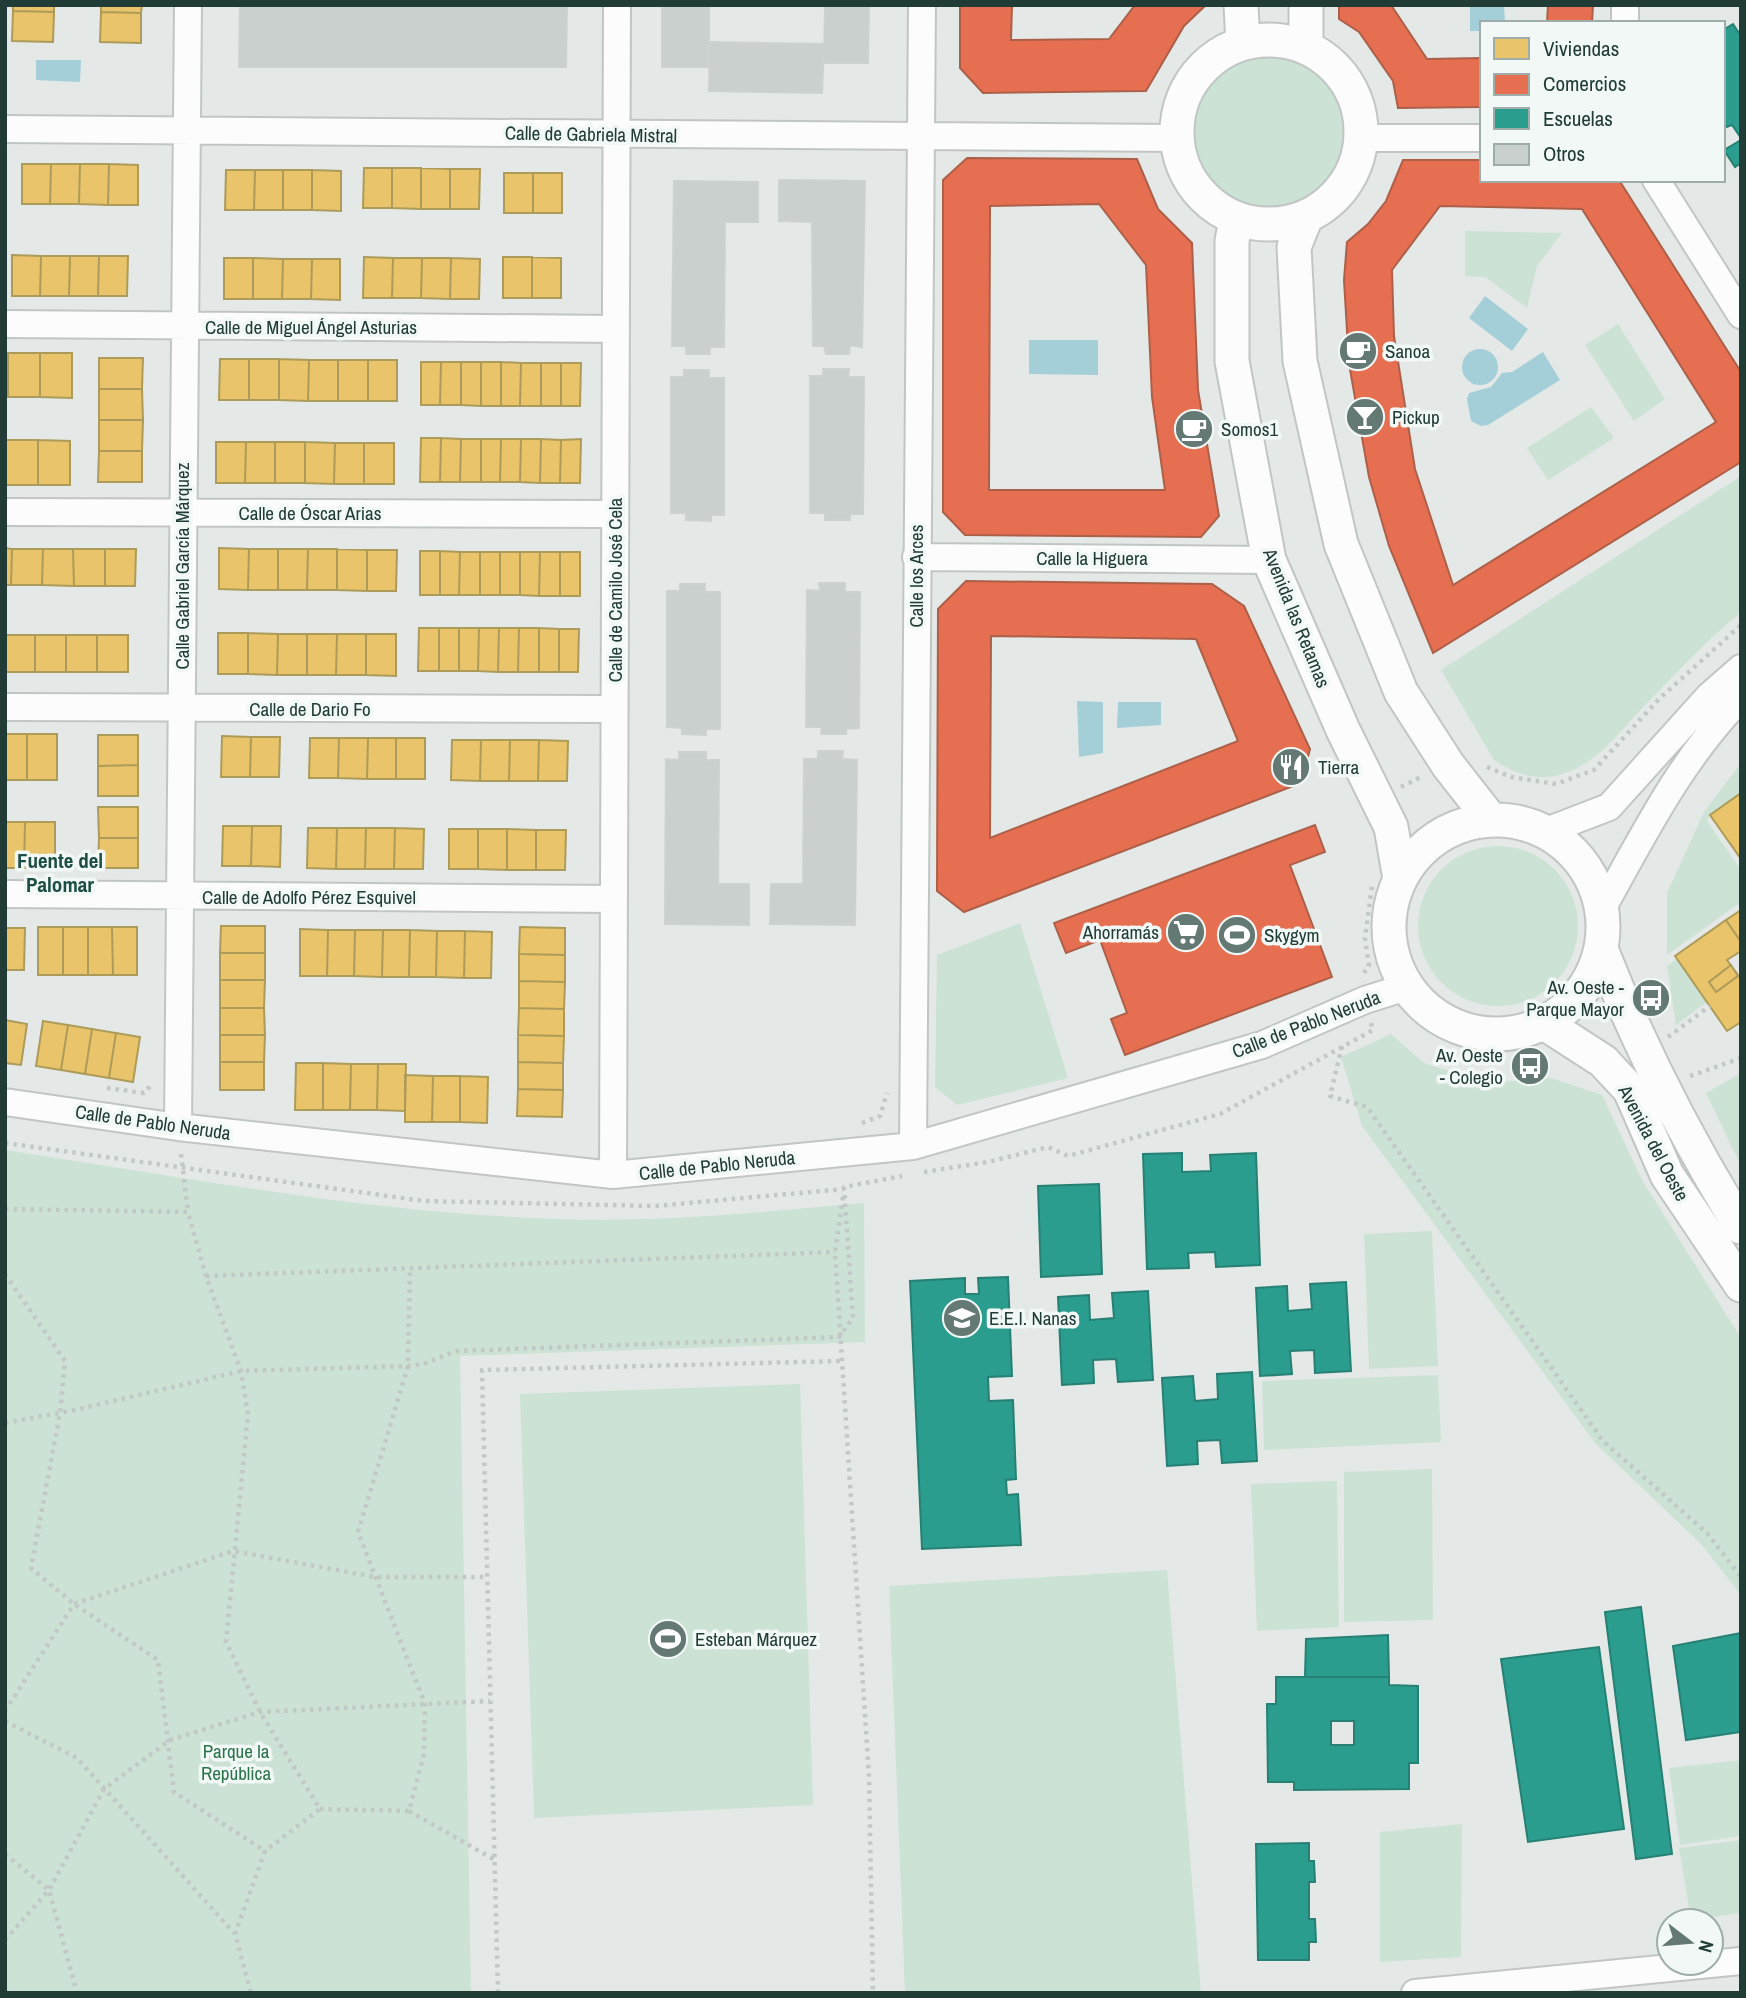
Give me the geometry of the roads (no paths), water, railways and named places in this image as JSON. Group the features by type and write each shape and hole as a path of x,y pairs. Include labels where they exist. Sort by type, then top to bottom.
{"street":[{"name":"Calle Gabriel García Márquez","path":"178,1127 188,5"},
{"name":"Calle de Camilo José Cela","path":"612,1175 617,5"},
{"name":"Calle los Arces","path":"913,1146 922,5"},
{"path":"1241,5 1243,43"},
{"path":"1306,5 1306,47"},
{"path":"1274,40 1306,47 1325,58 1341,74 1353,94 1360,115 1361,138 1356,162 1345,185 1327,204 1306,217 1271,225 1236,219 1207,201 1186,172 1177,138 1180,107 1193,79 1214,57 1243,43 1274,40"},
{"name":"Calle de Gabriela Mistral","path":"5,129 1177,138"},
{"path":"1361,138 1480,138"},
{"path":"1657,182 1741,315"},
{"path":"1306,217 1294,247 1300,362 1341,544 1401,692 1448,765 1491,820"},
{"name":"Avenida las Retamas","path":"1236,219 1232,241 1232,361 1269,560 1343,730 1391,827 1401,879"},
{"name":"Calle de Miguel Ángel Asturias","path":"5,324 616,329"},
{"name":"Calle de Óscar Arias","path":"5,512 615,514"},
{"name":"Calle la Higuera","path":"916,557 1269,560"},
{"path":"1545,832 1609,807 1709,696 1741,668"},
{"path":"1601,909 1666,793 1722,717 1741,698"},
{"name":"Calle de Dario Fo","path":"5,707 614,709"},
{"path":"1491,820 1527,825 1545,832 1571,851 1591,878 1601,909 1601,949 1590,979 1570,1005 1544,1023 1517,1033 1485,1034 1464,1029 1427,1010 1406,986 1392,952 1390,915 1401,879 1416,856 1438,837 1463,825 1491,820"},
{"name":"Calle de Adolfo Pérez Esquivel","path":"5,894 614,900"},
{"name":"Avenida del Oeste","path":"1601,949 1625,1007 1683,1129 1741,1227"},
{"name":"Calle de Pablo Neruda","path":"5,1102 178,1127 612,1175 913,1146 1262,1045 1366,1000 1406,986"},
{"name":"Avenida del Oeste","path":"1544,1023 1602,1060 1630,1090 1667,1175 1741,1285"},
{"path":"1415,1993 1741,1961"}],"water":[{"path":"1470,5 1504,5 1505,21 1480,21 1480,31 1470,31"},
{"path":"36,60 81,60 80,82 36,80"},
{"path":"1485,296 1528,329 1512,351 1469,318"},
{"path":"1029,340 1098,340 1098,375 1029,374"},
{"path":"1480,349 1492,355 1498,367 1492,379 1480,385 1468,379 1462,367 1468,355"},
{"path":"1543,352 1560,380 1488,425 1481,426 1471,421 1467,399 1469,393 1491,387 1502,373 1512,372"},
{"path":"1077,701 1103,702 1103,753 1079,757"},
{"path":"1118,702 1161,702 1161,725 1117,728"}],"place":[{"name":"Sanoa","path":"1358,351"},
{"name":"Pickup","path":"1365,417"},
{"name":"Somos1","path":"1194,429"},
{"name":"Tierra","path":"1291,767"},
{"name":"Ahorramás","path":"1186,932"},
{"name":"Skygym","path":"1237,935"},
{"name":"Av. Oeste - Parque Mayor","path":"1651,998"},
{"name":"Av. Oeste - Colegio","path":"1530,1066"},
{"name":"E.E.I. Nanas","path":"962,1318"},
{"name":"Esteban Márquez","path":"668,1639"}],"district":[{"name":"Fuente del Palomar","path":"60,873"}],"park label":[{"name":"Parque la República","path":"236,1762"}]}
